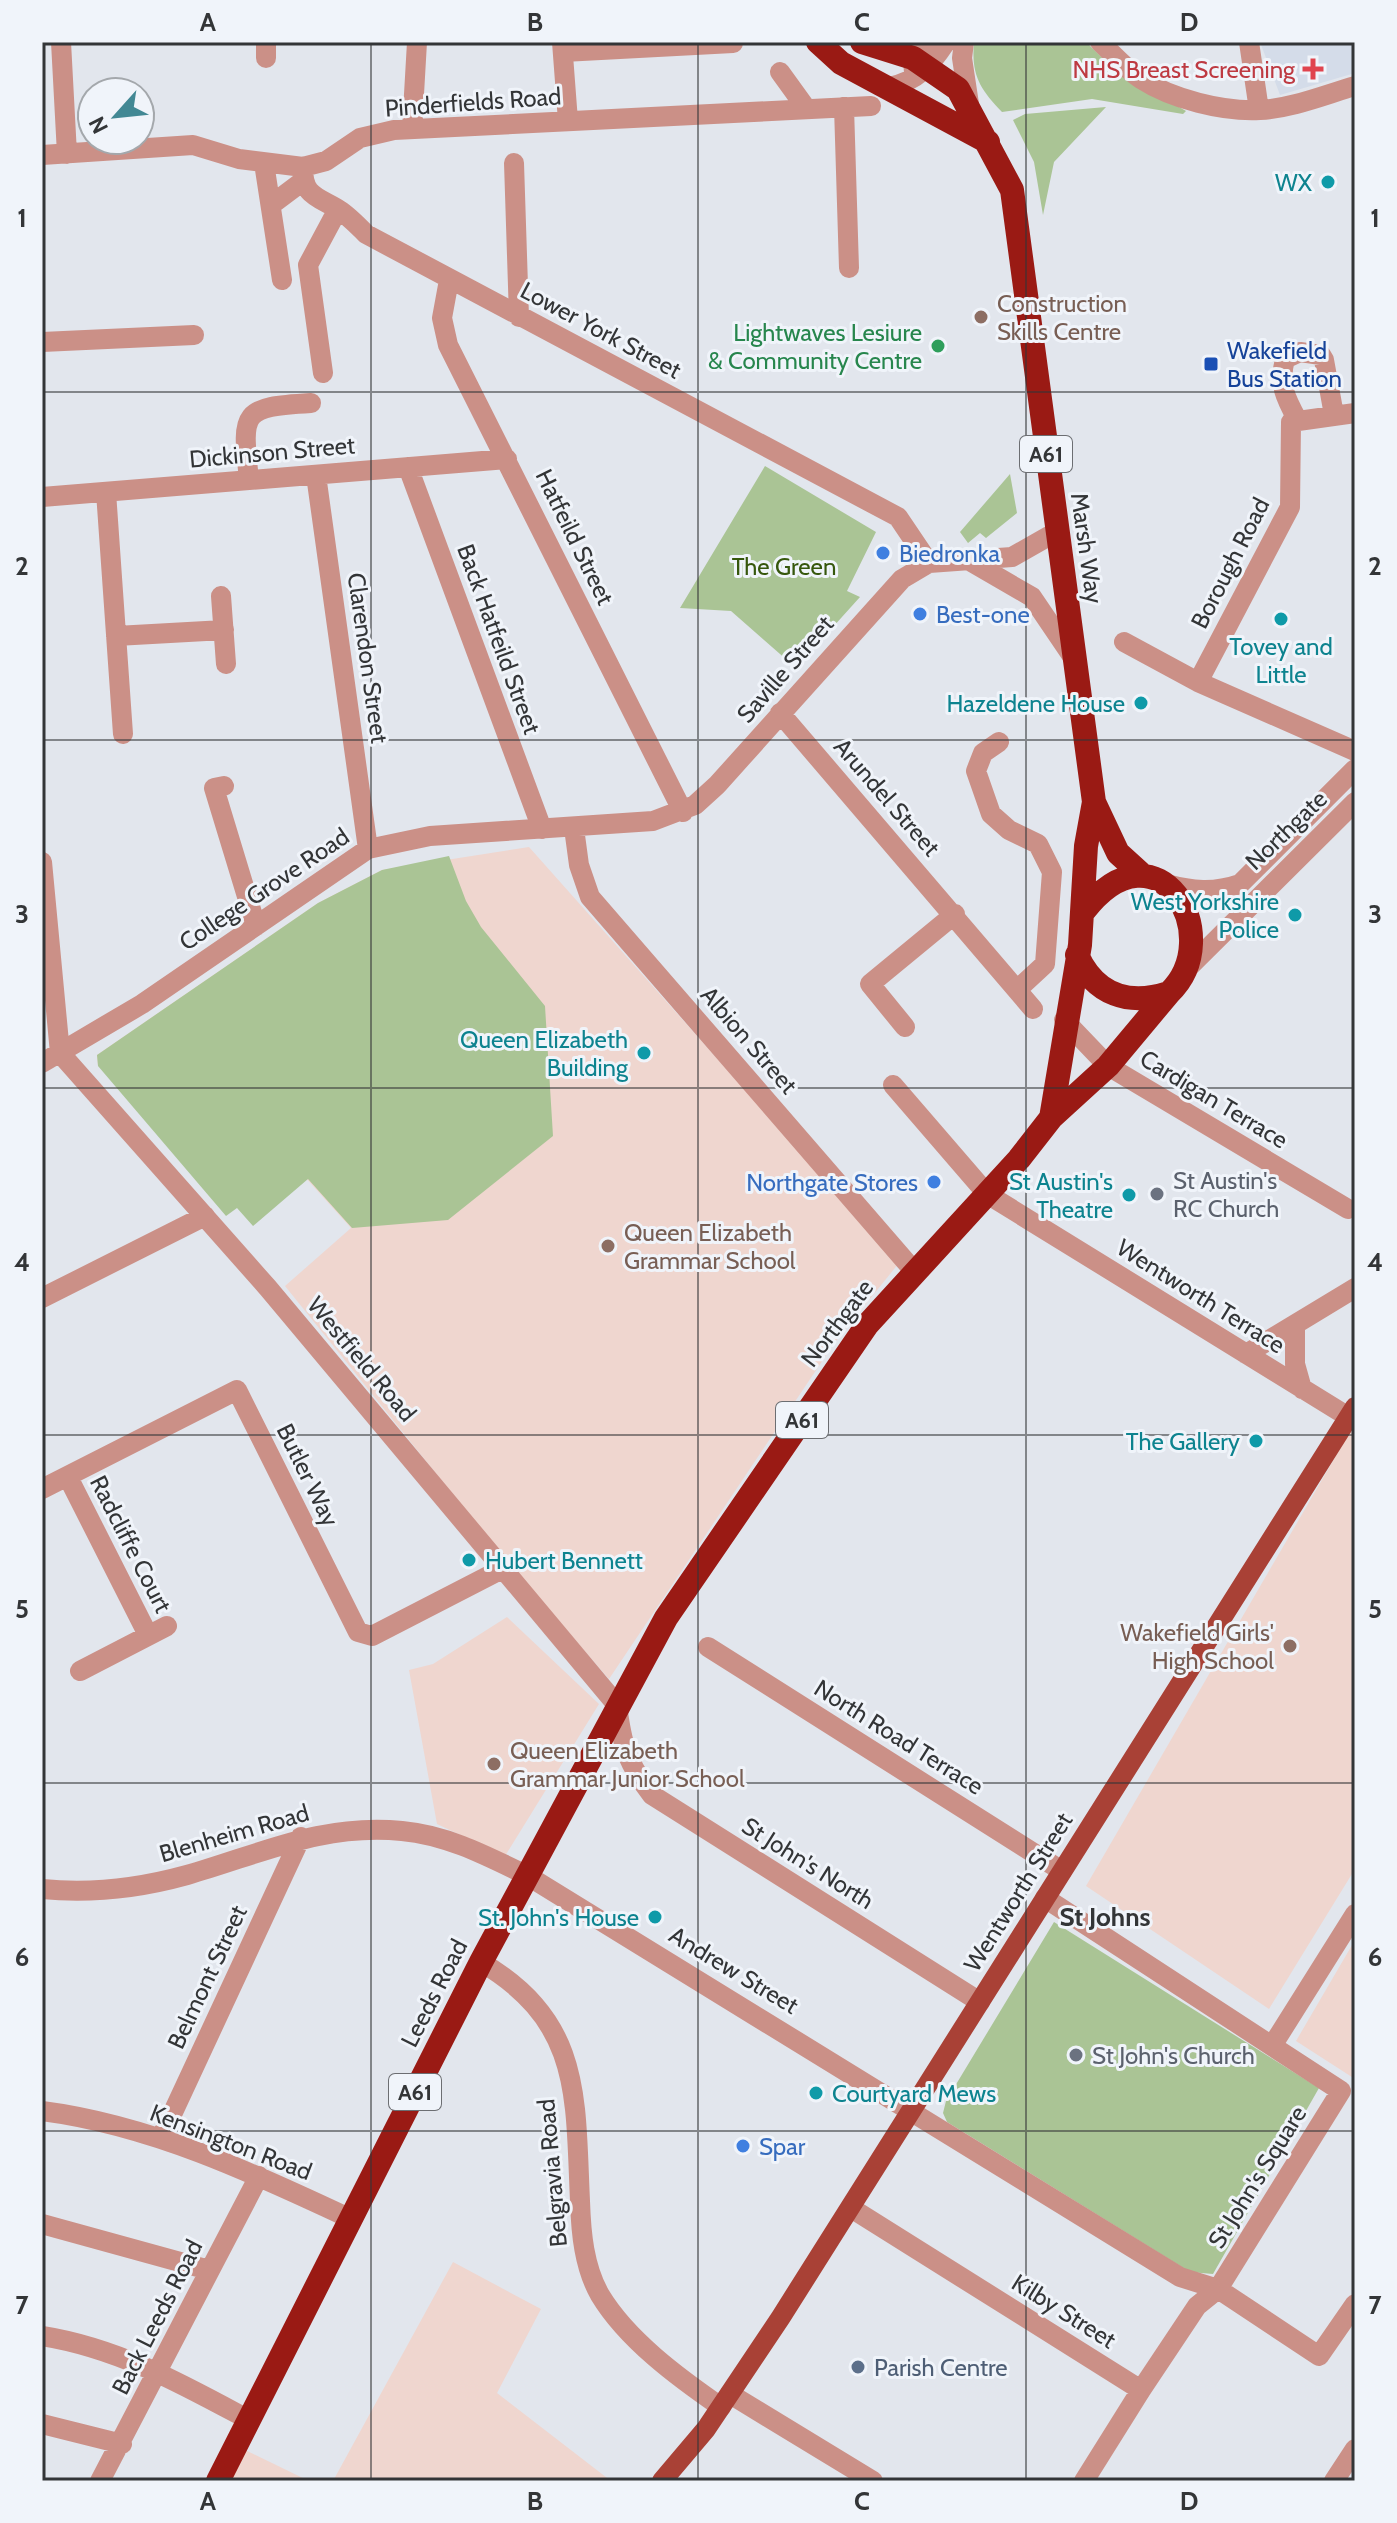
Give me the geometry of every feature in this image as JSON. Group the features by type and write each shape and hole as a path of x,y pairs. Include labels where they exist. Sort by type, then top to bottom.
{"highway":[{"path":"818,42 841,63 988,142"},
{"path":"862,42 926,65"},
{"name":"Marsh Way","path":"926,65 969,104 1007,174 1018,216 1056,532 1094,802 1118,853 1140,873"},
{"name":"Marsh Way","path":"1084,911 1086,846 1094,802"},
{"path":"1084,911 1108,885 1140,873"},
{"name":"A61","path":"1140,873 1166,884"},
{"path":"1166,884 1178,898 1189,922 1190,966"},
{"name":"A61","path":"1051,1118 1064,1020 1084,911"},
{"path":"1077,955 1092,980 1119,997 1151,999 1169,993"},
{"name":"A61","path":"1169,993 1190,966"},
{"name":"Northgate","path":"617,1705 666,1618 850,1347 1051,1118 1108,1066 1169,993"},
{"name":"Leeds Road","path":"218,2481 481,1962 617,1705"}],"main road":[{"name":"Wentworth Street","path":"662,2481 726,2401 851,2208 1351,1412"}],"street":[{"path":"61,42 67,154"},
{"path":"412,129 417,42"},
{"path":"889,87 926,65 946,42"},
{"path":"964,42 962,58 969,104"},
{"path":"1100,42 1141,80 1189,100 1259,110 1308,102 1355,86"},
{"path":"1249,42 1259,110"},
{"path":"568,121 563,47 733,43"},
{"path":"926,65 929,110"},
{"path":"780,72 806,108"},
{"name":"Pinderfields Road","path":"42,155 193,145 303,174 360,138 412,129 871,106"},
{"path":"844,107 849,268"},
{"path":"264,163 282,280"},
{"path":"514,163 519,317"},
{"path":"271,205 303,174"},
{"name":"Lower York Street","path":"303,174 315,199 338,209 366,234 898,517 929,563"},
{"path":"323,373 308,265 338,209"},
{"name":"Hatfeild Street","path":"449,280 442,318 448,345 683,812"},
{"path":"42,342 194,335"},
{"path":"1300,352 1321,355 1343,414 1298,421 1281,387 1285,359 1300,352"},
{"path":"249,480 244,430 251,415 267,406 311,403"},
{"name":"Borough Road","path":"1198,682 1290,507 1291,422 1298,421"},
{"name":"Dickinson Street","path":"42,497 507,459"},
{"name":"Back Hatfeild Street","path":"408,467 542,829"},
{"name":"Clarendon Street","path":"316,475 368,849"},
{"path":"106,492 123,734"},
{"path":"929,563 1012,557 1056,532"},
{"path":"970,561 1032,597 1074,659"},
{"name":"Saville Street","path":"683,812 717,785 880,600 902,579 929,563"},
{"path":"221,596 226,664"},
{"path":"116,636 224,630"},
{"path":"1124,642 1198,682 1355,751"},
{"name":"Arundel Street","path":"780,713 955,914 1033,1009"},
{"path":"999,742 983,753 976,771 980,791 991,814 1009,830 1038,844 1052,872 1045,964 1018,989"},
{"name":"Northgate","path":"1166,884 1198,891 1221,890 1240,884 1355,769"},
{"name":"Northgate","path":"1293,831 1315,822 1355,785"},
{"path":"224,786 214,788 256,926"},
{"name":"Northgate","path":"1190,966 1355,802"},
{"name":"College Grove Road","path":"51,1058 256,926 368,849 430,836 653,821 683,812"},
{"name":"Albion Street","path":"574,828 579,865 590,897 914,1271"},
{"path":"42,862 51,1058"},
{"path":"905,1027 870,984 955,914"},
{"name":"Cardigan Terrace","path":"1064,1020 1108,1066 1348,1209"},
{"name":"Westfield Road","path":"51,1058 205,1216 617,1705"},
{"name":"Wentworth Terrace","path":"893,1085 987,1194 1302,1389 1351,1412"},
{"path":"42,1298 205,1216"},
{"path":"1246,1354 1355,1288"},
{"path":"1295,1326 1295,1364 1302,1389"},
{"name":"Butler Way","path":"42,1489 237,1390 358,1632 372,1636 504,1568"},
{"name":"Radcliffe Court","path":"68,1477 148,1635"},
{"name":"Radcliffe Court","path":"80,1671 167,1626"},
{"name":"North Road Terrace","path":"708,1647 1062,1871"},
{"name":"St John's North","path":"617,1705 622,1743 632,1769 652,1795 980,2002"},
{"name":"Blenheim Road","path":"42,1889 74,1892 130,1888 187,1875 301,1837 401,1831 461,1844 528,1876"},
{"name":"Belmont Street","path":"161,2138 301,1837"},
{"name":"Andrew Street","path":"528,1876 913,2110"},
{"name":"St John's Square","path":"1045,1898 1341,2091 1218,2289"},
{"path":"1272,2046 1355,1914"},
{"name":"Belgravia Road","path":"481,1962 511,1979 536,2002 550,2023 564,2055 577,2131 585,2259 601,2295 654,2354 726,2401 873,2481"},
{"path":"913,2110 1180,2277 1218,2289 1319,2356 1355,2304"},
{"name":"Kensington Road","path":"42,2111 161,2138 259,2176 351,2219"},
{"name":"Back Leeds Road","path":"100,2481 122,2444 259,2176"},
{"name":"Kilby Street","path":"851,2208 1141,2390"},
{"path":"42,2224 209,2270"},
{"path":"1084,2481 1197,2306 1218,2289"},
{"path":"42,2336 81,2342 158,2371 249,2420"},
{"path":"42,2424 122,2444"},
{"path":"1334,2481 1355,2449"}],"shaded area":[{"path":"1260,42 1355,42 1355,73 1280,95"},
{"name":"Queen Elizabeth Grammar School","path":"529,847 899,1263 835,1342 609,1679 509,1564 285,1286 351,1228 285,1155 98,1066 97,1055 318,903 382,870"},
{"name":"Wakefield Girls' High School","path":"1355,1423 1355,1869 1269,2009 1086,1886"},
{"name":"Queen Elizabeth Grammar Junior School","path":"507,1617 599,1704 505,1856 437,1824 409,1670 433,1664"},
{"path":"1355,1940 1355,2079 1296,2041"},
{"path":"453,2262 541,2309 497,2393 611,2481 333,2481"},
{"path":"245,2450 309,2481 229,2481"}],"green space":[{"path":"974,42 1086,42 1115,70 1186,111 1183,114 1092,99 1002,112 979,81 974,64"},
{"path":"1106,107 1054,162 1043,215 1034,162 1013,120 1025,114"},
{"name":"The Green","path":"765,466 876,532 847,591 860,597 796,668 731,611 680,608"},
{"path":"1010,474 1017,513 986,538 980,533 968,543 960,532"},
{"path":"449,856 466,901 481,927 545,1006 553,1136 448,1220 352,1228 308,1179 253,1226 237,1208 226,1216 98,1066 97,1055 318,903 382,870"},
{"path":"1054,1922 1319,2088 1213,2274 1190,2272 947,2122 943,2113 946,2101"}],"place":[{"name":"NHS Breast Screening","path":"1313,69"},
{"name":"WX","path":"1328,182"},
{"name":"Construction Skills Centre","path":"981,317"},
{"name":"Lightwaves Lesiure & Community Centre","path":"938,346"},
{"name":"Wakefield Bus Station","path":"1211,364"},
{"name":"Biedronka","path":"883,553"},
{"name":"Best-one","path":"920,614"},
{"name":"Tovey and Little","path":"1281,619"},
{"name":"Hazeldene House","path":"1141,703"},
{"name":"West Yorkshire Police","path":"1295,915"},
{"name":"Queen Elizabeth Building","path":"644,1053"},
{"name":"Northgate Stores","path":"934,1182"},
{"name":"St Austin's RC Church","path":"1157,1194"},
{"name":"St Austin's Theatre","path":"1129,1195"},
{"name":"Queen Elizabeth Grammar School","path":"608,1246"},
{"name":"The Gallery","path":"1256,1441"},
{"name":"Hubert Bennett","path":"469,1560"},
{"name":"Wakefield Girls' High School","path":"1290,1646"},
{"name":"Queen Elizabeth Grammar Junior School","path":"494,1764"},
{"name":"St. John's House","path":"655,1917"},
{"name":"St John's Church","path":"1076,2055"},
{"name":"Courtyard Mews","path":"816,2093"},
{"name":"Spar","path":"743,2146"},
{"name":"Parish Centre","path":"858,2367"}],"district":[{"name":"St Johns","path":"1105,1917"}]}
